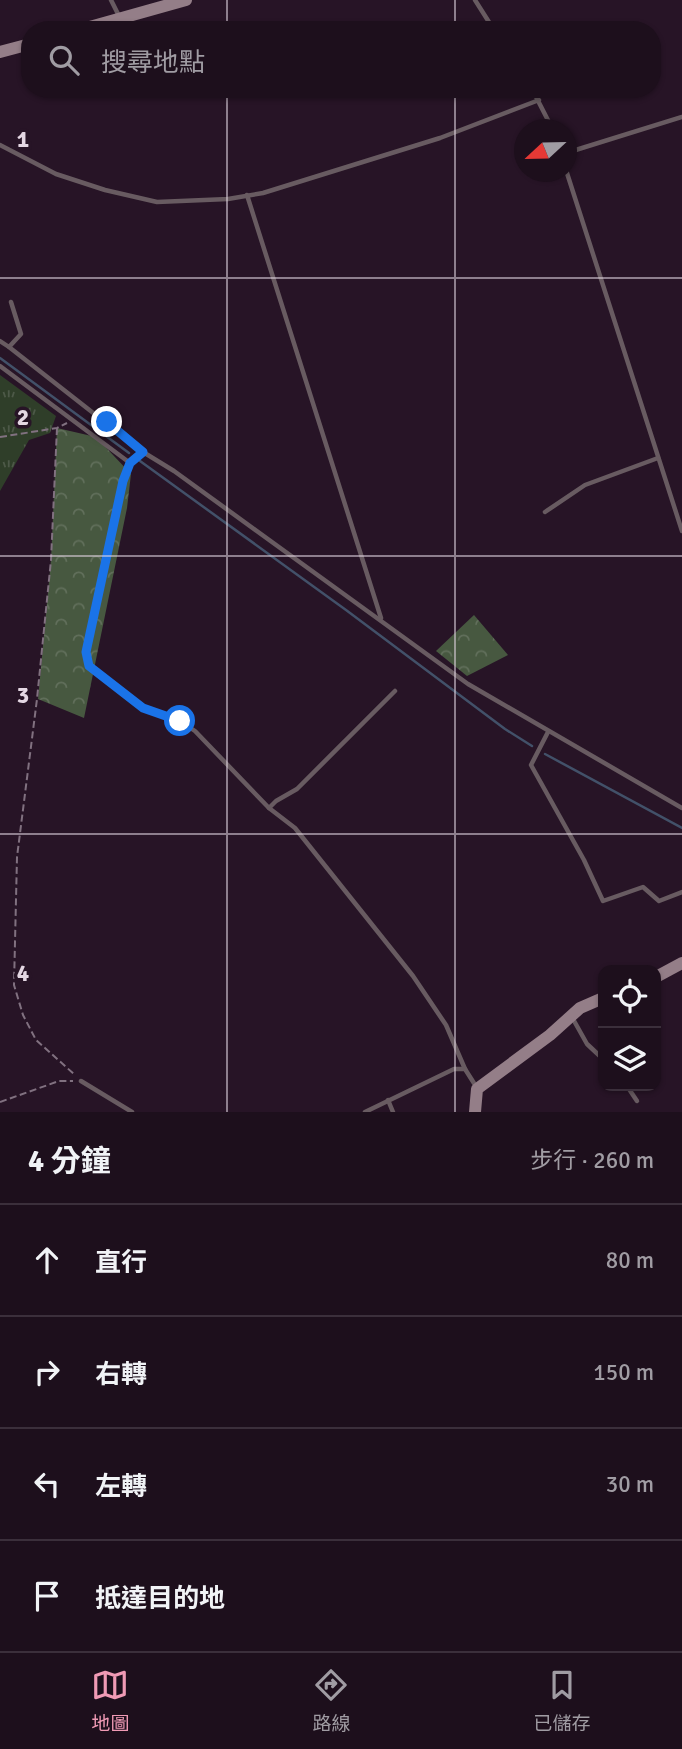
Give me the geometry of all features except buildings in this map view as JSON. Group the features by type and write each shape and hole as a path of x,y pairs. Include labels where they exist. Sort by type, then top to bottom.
{"street":[{"path":"110,21 186,0"},
{"path":"0,52 21,46"},
{"path":"661,974 682,963"},
{"path":"475,1112 477,1089 572,1017 580,1008 598,1000"}],"lane":[{"path":"111,0 121,18"},
{"path":"475,0 488,21"},
{"path":"0,145 56,174 105,190 157,202 228,199 275,190 440,138 539,100 548,119"},
{"path":"577,150 682,117"},
{"path":"570,182 682,531"},
{"path":"247,195 382,620"},
{"path":"9,347 22,334 11,302"},
{"path":"0,341 143,452 174,471 468,684 682,808"},
{"path":"0,366 130,463"},
{"path":"143,452 130,463 118,501 86,652 89,666 143,708 180,721 195,731 269,808 295,828 413,976 446,1025 477,1089"},
{"path":"545,512 585,485 659,458"},
{"path":"269,808 297,789 395,691"},
{"path":"548,732 531,765 584,860 603,901 643,887 659,901 680,893 682,900"},
{"path":"572,1017 587,1044 598,1054"},
{"path":"365,1112 444,1072 465,1069"},
{"path":"81,1081 132,1112"},
{"path":"630,1091 637,1101"},
{"path":"388,1100 393,1112"}],"path":[{"path":"0,437 57,428 74,420"},
{"path":"57,428 51,560 17,857 14,985 23,1015 36,1040 81,1081"},
{"path":"0,1102 59,1081 81,1081"}],"green space":[{"path":"0,375 56,416 50,433 29,440 0,491"},
{"path":"57,428 96,437 131,474 127,508 84,718 38,699 51,560"},
{"path":"474,615 508,655 467,676 436,651"}],"waterway":[{"path":"0,358 129,453"},
{"path":"140,461 505,729 532,746"},
{"path":"545,754 682,828"}],"route":[{"path":"107,422 143,452 130,463 123,481 86,652 87,661 89,666 143,708 180,721"}]}
